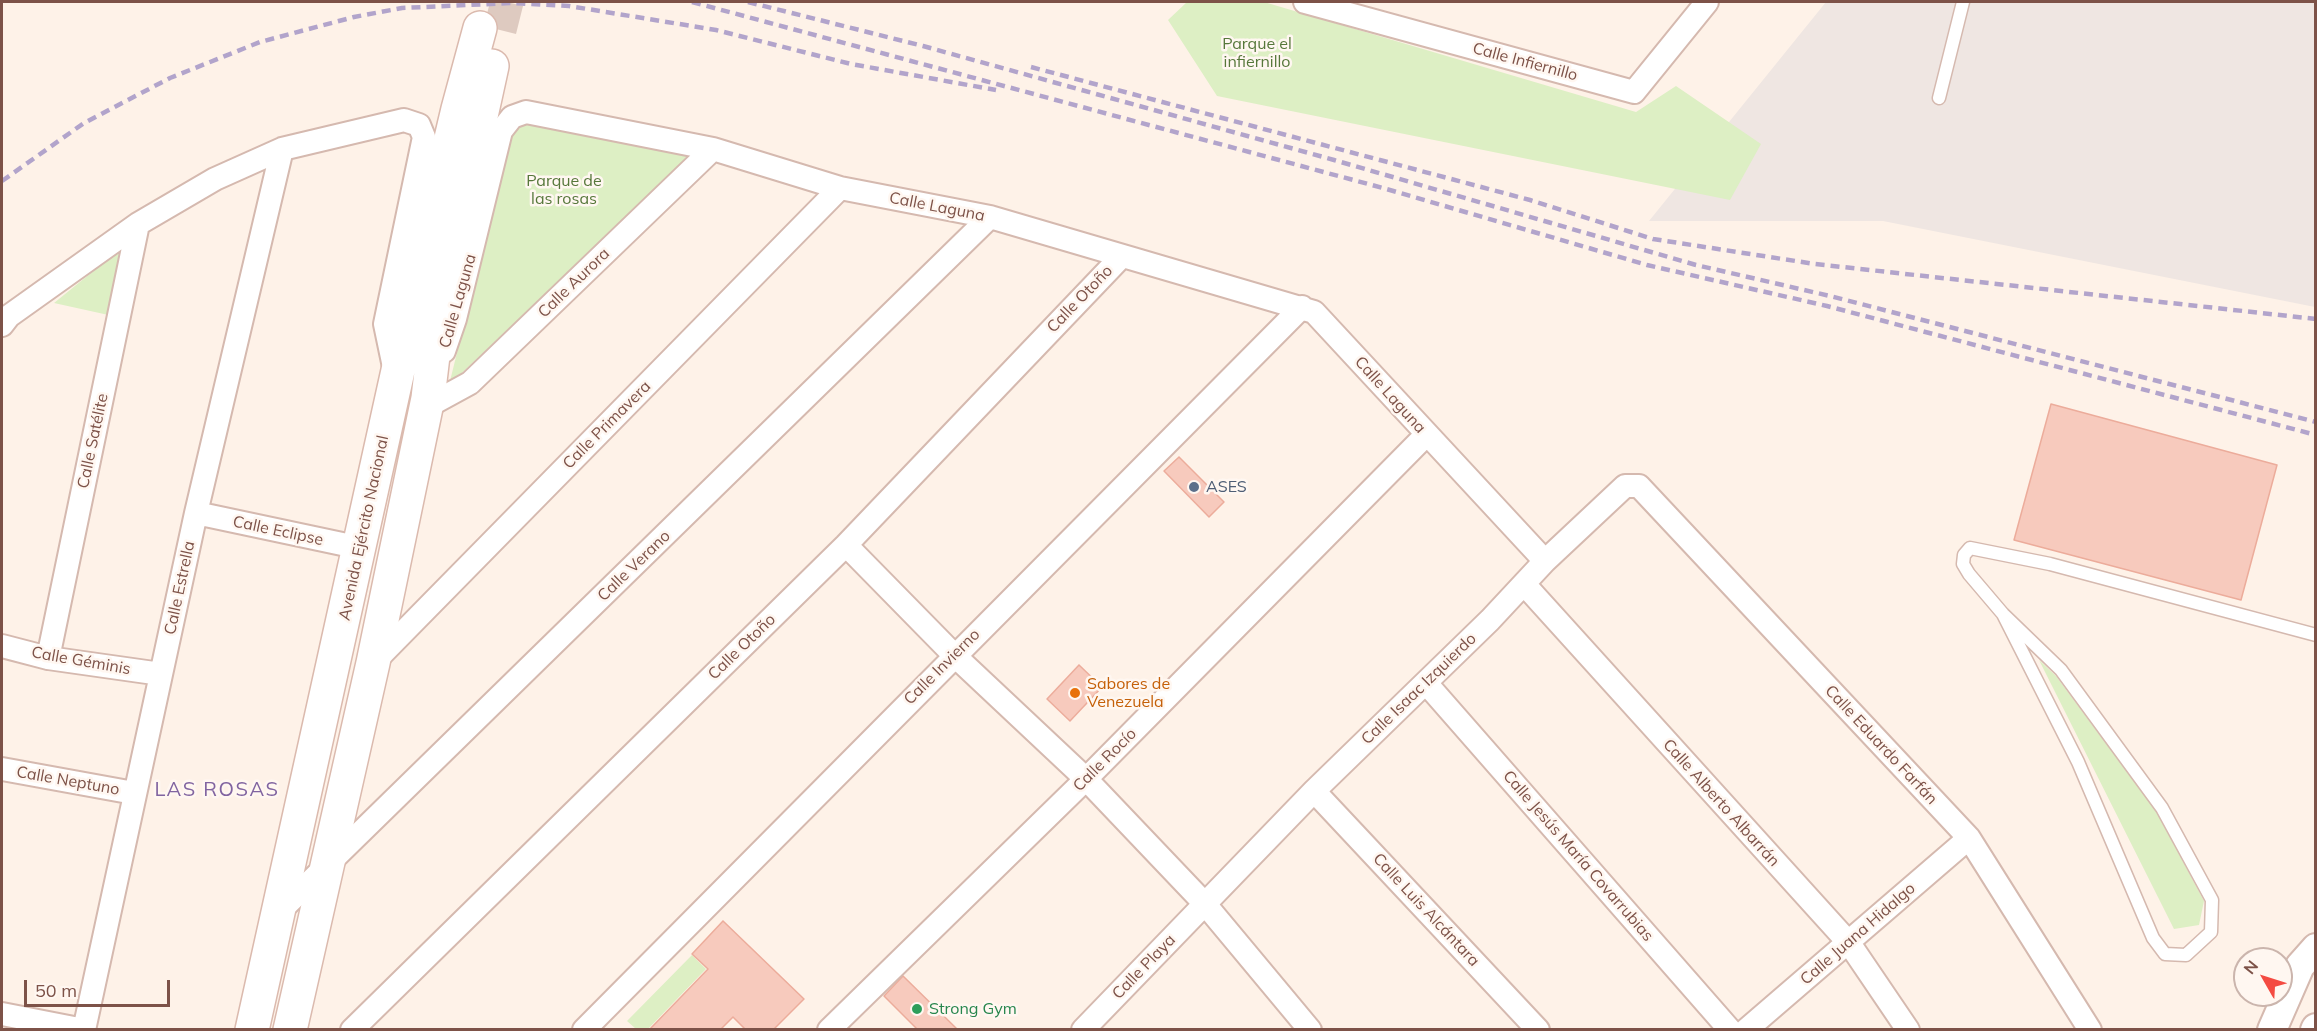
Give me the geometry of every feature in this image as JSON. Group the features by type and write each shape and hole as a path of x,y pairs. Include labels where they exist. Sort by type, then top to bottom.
{"main road":[{"name":"Avenida Ejército Nacional","path":"252,1029 458,109 490,29 438,313 427,402 373,663 290,1029"}],"street":[{"name":"Calle Infiernillo","path":"1305,2 1634,92 1707,2"},
{"name":"Calle Laguna","path":"427,402 455,319 501,131 512,117 526,112 713,149 840,188 990,217 1314,312 1545,561"},
{"path":"2,325 9,316 138,224 215,179 282,149 404,120 419,125 424,137 385,324 397,379"},
{"name":"Calle Estrella","path":"84,1029 196,513 282,149"},
{"name":"Calle Aurora","path":"427,402 470,383 713,149"},
{"name":"Calle Primavera","path":"373,663 840,188"},
{"name":"Calle Verano","path":"277,915 990,217"},
{"name":"Calle Satélite","path":"48,658 138,224"},
{"name":"Calle Otoño","path":"352,1029 846,545 1122,256"},
{"name":"Calle Invierno","path":"584,1029 954,654 1302,308"},
{"name":"Calle Rocío","path":"829,1029 1086,779 1426,435"},
{"name":"Calle Isaac Izquierdo","path":"1205,904 1314,791 1426,683 1545,561 1625,486 1638,486"},
{"name":"Calle Eduardo Farfán","path":"1638,486 1969,838 2090,1029"},
{"name":"Calle Eclipse","path":"196,513 361,548"},
{"path":"846,545 954,654 1086,779 1205,904 1310,1029"},
{"name":"Calle Alberto Albarrán","path":"1524,584 1849,943 1908,1029"},
{"name":"Calle Géminis","path":"2,646 48,658 161,675"},
{"name":"Calle Jesús María Covarrubias","path":"1426,683 1730,1029"},
{"name":"Calle Neptuno","path":"2,769 134,793"},
{"name":"Calle Luis Alcántara","path":"1314,791 1538,1029"},
{"name":"Calle Juana Hidalgo","path":"1746,1029 1969,838"},
{"name":"Calle Playa","path":"1095,1025 1205,904"},
{"path":"2272,1029 2300,966 2316,948"},
{"path":"2,1014 84,1029"}],"lane":[{"path":"1939,98 1963,2"},
{"path":"2003,614 2078,762 2153,938 2165,954 2186,955 2211,932 2212,900 2162,808 2142,780 2061,670 2003,614 1963,564 1964,555 1970,548 2050,564 2316,635"}],"shaded area":[{"path":"1826,2 2315,2 2315,307 1883,221 1649,221"}],"green space":[{"name":"Parque el infiernillo","path":"1187,2 1264,2 1636,112 1676,86 1761,144 1730,200 1217,96 1168,20"},
{"name":"Parque de las rosas","path":"515,119 693,155 449,385"},
{"path":"128,243 113,316 54,303"},
{"path":"2039,660 2056,676 2156,811 2204,901 2199,925 2174,929"},
{"path":"692,955 706,969 648,1029 636,1029 627,1021"}],"building":[{"path":"2051,404 2277,465 2241,600 2014,540"},
{"name":"ASES","path":"1179,457 1224,502 1209,517 1164,471"},
{"name":"Sabores de Venezuela","path":"1079,665 1102,687 1070,721 1047,699"},
{"path":"723,921 804,999 774,1029 745,1029 733,1017 721,1029 650,1029 708,969 692,954"},
{"name":"Strong Gym","path":"903,976 957,1029 917,1029 884,996"}],"tunnel":[{"path":"500,30 507,2"}],"railway":[{"path":"692,2 1383,188 1647,265 1827,306 2316,435"},
{"path":"748,2 923,46 1334,160 1696,265 1830,296 2316,422"},
{"path":"2,181 84,123 170,78 260,42 354,17 402,8 512,3 569,6 716,30 851,64 996,90"},
{"path":"1031,67 1530,200 1653,239 1815,264 2316,319"}],"place":[{"name":"ASES","path":"1194,487"},
{"name":"Sabores de Venezuela","path":"1075,693"},
{"name":"Strong Gym","path":"917,1009"}],"district":[{"name":"LAS ROSAS","path":"217,790"}]}
